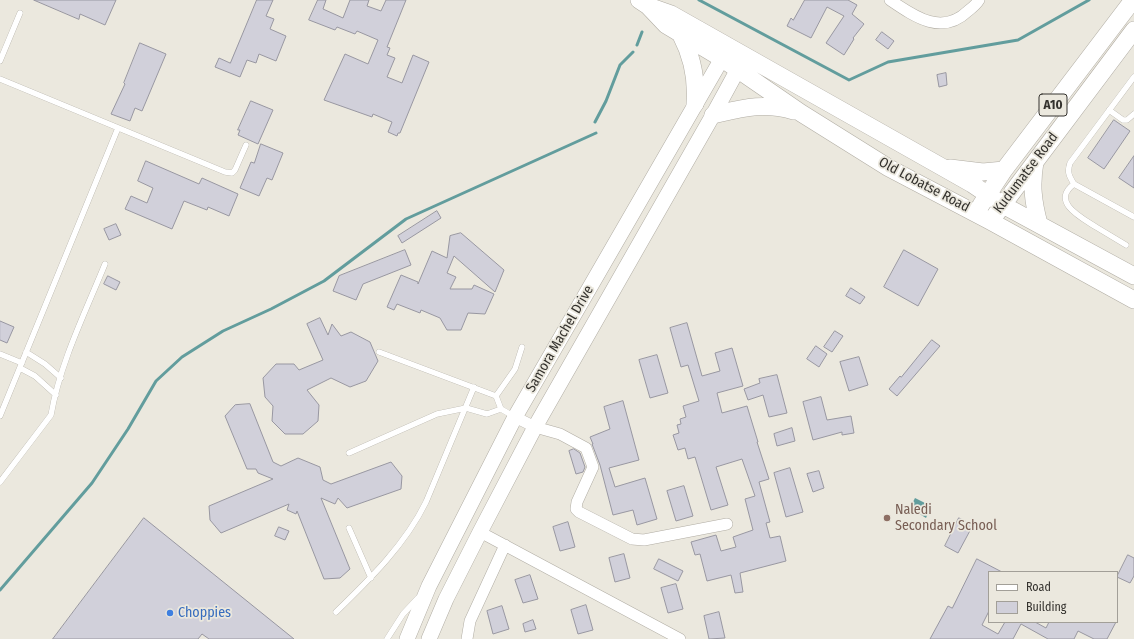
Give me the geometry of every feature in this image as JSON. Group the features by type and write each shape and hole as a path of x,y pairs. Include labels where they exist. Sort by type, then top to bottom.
{"main road":[{"name":"Kudumatse Road","path":"975,213 988,196 1004,170 1133,0"},
{"path":"644,3 666,25 681,35 725,52"},
{"path":"644,3 671,14 725,52"},
{"name":"Kudumatse Road","path":"990,220 1003,205 1134,30"},
{"path":"681,35 688,48 692,61 696,83 695,104"},
{"name":"Old Lobatse Road","path":"725,52 942,167 1003,205 1134,276"},
{"name":"Samora Machel Drive","path":"408,639 430,586 515,417 725,52"},
{"name":"Old Lobatse Road","path":"742,62 802,113 889,168 990,220 1134,300"},
{"name":"Samora Machel Drive","path":"429,639 446,599 535,427 742,62"},
{"path":"713,115 752,106 766,105 781,107 802,113"},
{"path":"1035,162 1032,189 1039,224"},
{"path":"942,167 983,172 1004,170"}],"street":[{"path":"890,0 920,19 949,23 960,19 979,0"},
{"path":"515,417 535,427 560,434 586,448 593,467 576,502 576,509 579,512 632,539 644,540 727,524"},
{"path":"480,532 680,639"},
{"path":"467,639 470,621 505,545"}],"lane":[{"path":"0,61 20,13"},
{"path":"1134,77 1070,163 1068,170 1068,176 1074,184 1134,217"},
{"path":"0,79 225,172 232,172 235,170 246,145"},
{"path":"1109,110 1123,120 1127,120 1134,114"},
{"path":"0,416 118,128"},
{"path":"1074,184 1068,188 1065,197 1067,204 1075,214 1126,245"},
{"path":"0,482 51,415 70,350 105,264"},
{"path":"496,396 518,364 522,347"},
{"path":"26,352 45,364 61,378"},
{"path":"379,352 496,396 501,409 515,417"},
{"path":"0,354 21,365 36,376 56,395"},
{"path":"336,612 371,578 406,536 418,519 474,387"},
{"path":"0,397 7,400"},
{"path":"349,453 437,414 466,408 487,414 501,409"},
{"path":"349,528 371,578"},
{"path":"387,639 403,614 430,586"}],"water":[{"path":"915,498 931,506 926,518 910,508"}],"building":[{"path":"34,0 116,0 105,25 80,14 79,19"},
{"path":"257,0 273,0 266,16 274,19 270,29 286,36 276,61 259,54 256,63 247,60 240,77 215,67 219,58 230,63"},
{"path":"318,0 326,0 323,9 343,18 350,0 369,0 367,6 381,11 386,0 406,0 387,47 390,48 387,55 395,58 387,77 402,83 413,55 429,62 400,133 398,133 397,136 388,132 392,122 373,114 372,117 324,100 345,54 368,64 378,40 357,31 355,34 337,27 335,30 309,20"},
{"path":"805,0 848,0 857,5 852,14 864,24 853,38 854,39 844,55 826,43 844,16 827,7 811,38 787,26 791,18 793,20"},
{"path":"882,32 894,41 888,49 876,40"},
{"path":"140,43 166,54 142,111 135,108 130,121 111,114 125,84 124,83"},
{"path":"946,73 947,85 939,87 937,75"},
{"path":"251,101 273,110 258,144 238,135 240,130 238,130"},
{"path":"1114,120 1130,131 1104,169 1088,158"},
{"path":"261,144 283,153 272,180 267,178 259,196 240,188 251,162 254,163"},
{"path":"1134,156 1134,188 1119,178"},
{"path":"146,161 199,184 202,178 238,194 229,216 208,207 207,210 184,201 172,229 125,209 131,196 147,203 153,188 138,181"},
{"path":"437,211 441,218 402,243 398,236"},
{"path":"116,224 121,235 109,240 104,229"},
{"path":"461,233 504,270 495,292 454,256 447,273 456,277 450,289 472,289 474,285 494,294 485,314 468,313 461,330 447,330 440,318 421,310 420,313 397,304 394,310 387,307 401,275 418,282 418,284 432,251 447,258 450,236"},
{"path":"405,250 411,265 363,284 356,300 333,291 339,276"},
{"path":"904,250 938,269 918,306 884,287"},
{"path":"108,276 120,282 116,290 104,284"},
{"path":"851,288 865,297 860,304 846,296"},
{"path":"320,318 328,335 332,324 341,336 351,332 370,342 378,361 366,381 350,387 331,378 307,390 319,405 318,421 303,434 285,434 272,421 273,406 265,397 263,378 276,364 294,364 299,370 323,360 307,324"},
{"path":"0,321 14,327 7,343 0,340"},
{"path":"687,323 702,376 720,371 715,353 732,348 743,386 717,393 722,413 747,406 769,479 759,482 770,522 766,523 770,538 780,536 786,561 740,573 743,592 735,593 731,575 707,581 700,554 695,555 691,542 716,535 721,551 736,547 733,537 753,530 745,499 755,496 742,459 716,467 728,505 711,510 695,457 688,459 685,448 678,450 673,435 679,433 677,425 681,424 680,419 686,417 683,406 699,401 688,365 681,367 670,328"},
{"path":"835,331 843,336 832,352 824,347"},
{"path":"932,340 940,346 897,396 889,389"},
{"path":"816,346 827,354 819,367 807,359"},
{"path":"657,355 668,393 650,398 639,360"},
{"path":"859,357 868,385 849,391 840,362"},
{"path":"777,375 787,413 769,417 763,395 748,400 744,389 760,383 759,379"},
{"path":"821,397 827,420 851,416 854,433 842,435 842,432 813,440 803,402"},
{"path":"623,401 639,460 609,468 615,487 645,478 657,519 637,525 633,510 613,515 600,465 590,437 610,429 604,407"},
{"path":"250,404 273,462 281,466 298,458 320,467 323,480 331,484 391,462 402,476 401,489 347,508 338,498 335,504 321,498 350,569 340,578 324,579 297,511 296,514 287,510 289,504 221,533 210,520 209,506 273,479 258,473 256,469 247,469 225,416 235,405"},
{"path":"792,428 795,441 777,446 774,434"},
{"path":"574,449 580,453 585,467 583,472 576,474 569,451"},
{"path":"790,468 803,512 786,517 774,473"},
{"path":"819,471 824,488 813,492 807,474"},
{"path":"684,486 693,516 676,521 667,491"},
{"path":"144,518 294,639 209,639 202,634 198,639 53,639"},
{"path":"959,518 973,525 958,553 945,546"},
{"path":"568,522 575,547 560,551 553,527"},
{"path":"279,527 289,531 285,540 275,536"},
{"path":"624,554 630,578 615,582 609,558"},
{"path":"1128,555 1134,558 1134,576 1130,583 1118,577"},
{"path":"659,559 683,571 678,581 654,569"},
{"path":"977,559 1000,571 988,571 988,613 982,625 998,634 1004,623 1037,623 1046,628 1048,623 1115,623 1107,639 1094,639 1078,631 1074,639 1048,639 1021,624 1013,639 930,639 948,606 952,608"},
{"path":"530,575 538,599 523,603 515,580"},
{"path":"676,584 683,609 668,613 661,588"},
{"path":"586,605 593,630 578,634 571,610"},
{"path":"502,606 509,629 493,634 487,611"},
{"path":"719,612 725,638 709,639 704,616"},
{"path":"533,620 536,629 525,632 523,624"}],"waterway":[{"path":"699,0 849,80 888,62 1018,40 1089,0"},
{"path":"637,45 642,32"},
{"path":"595,122 606,101 620,65 633,52"},
{"path":"0,590 92,483 128,429 156,381 182,357 223,331 271,309 324,281 406,219 596,133"}],"place":[{"name":"Naledi Secondary School","path":"887,518"},
{"name":"Choppies","path":"170,613"}]}
